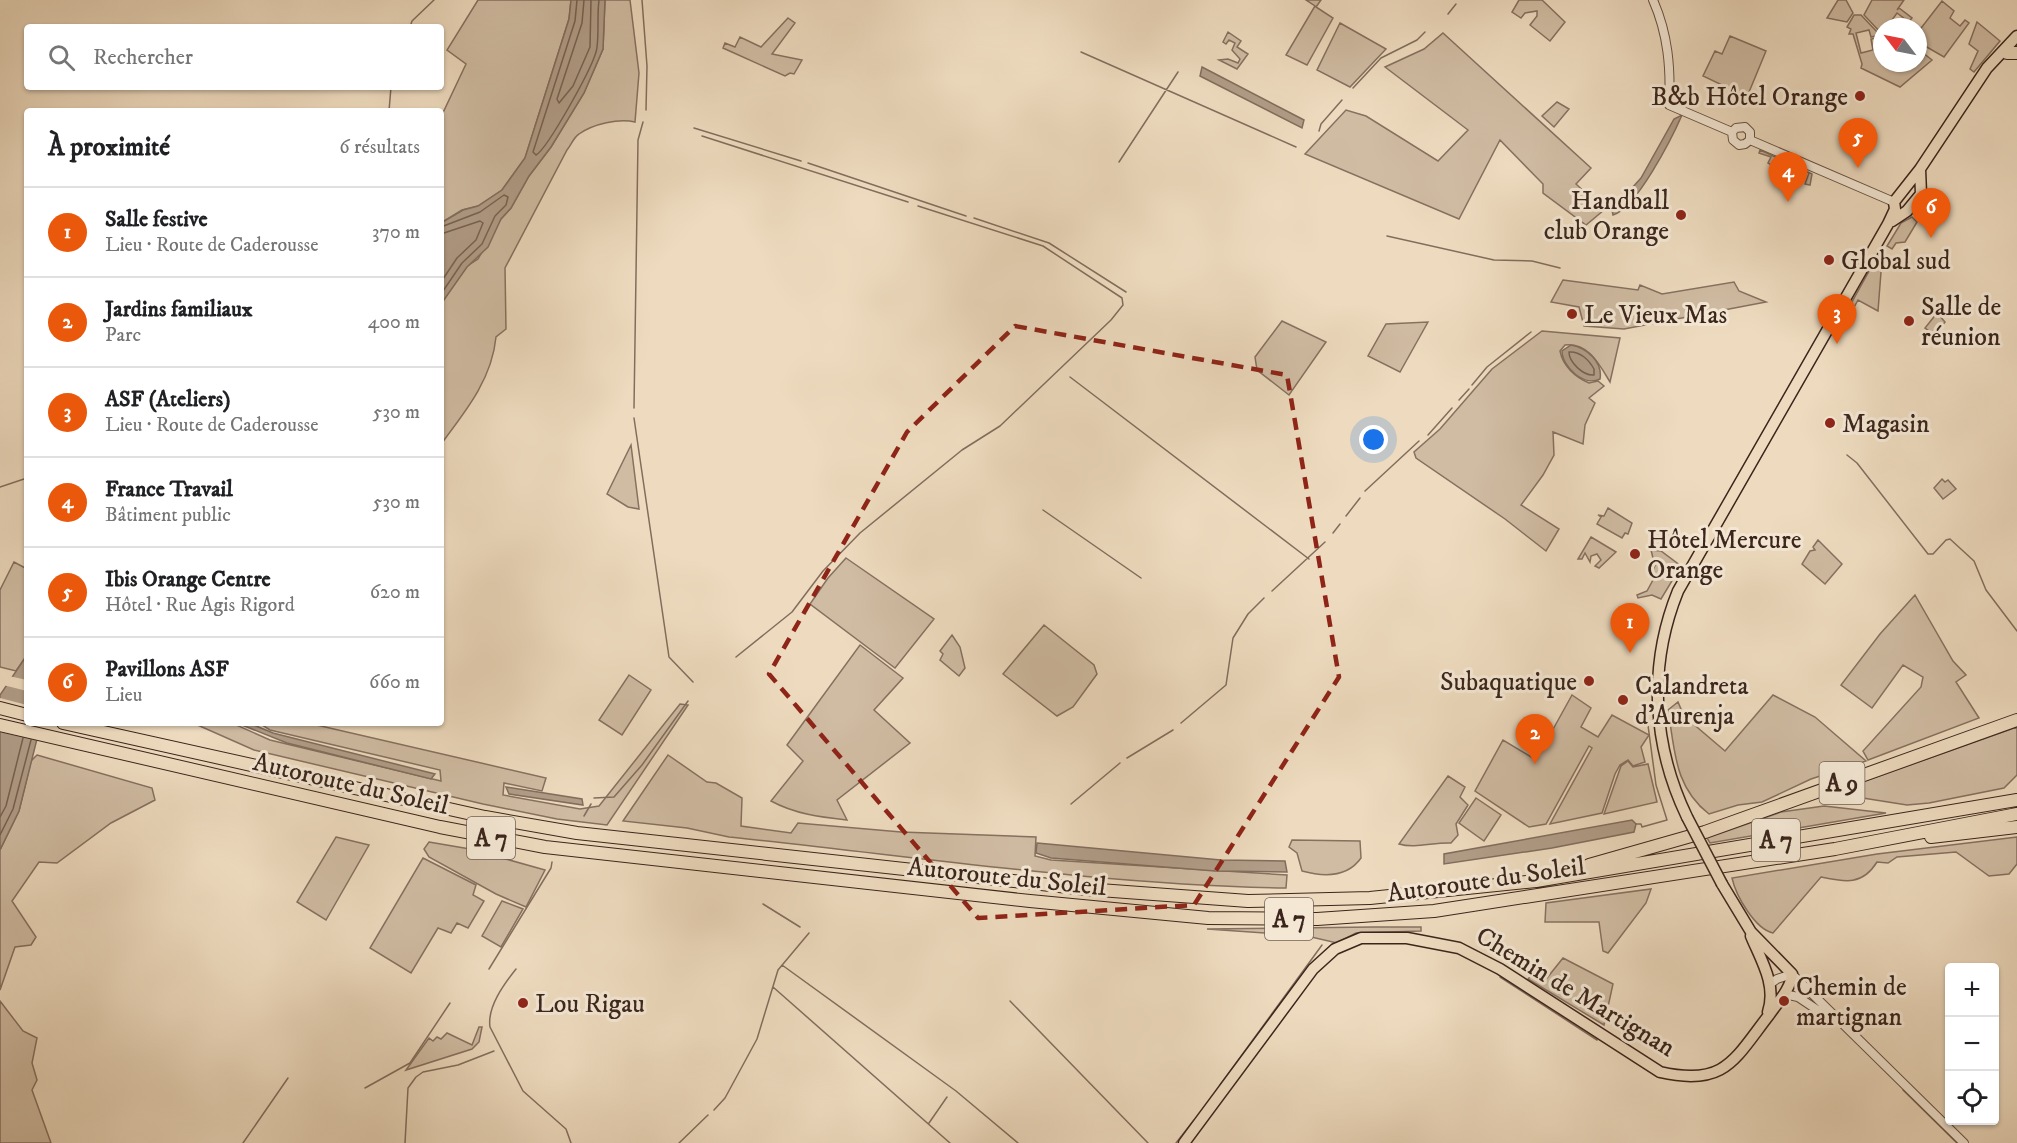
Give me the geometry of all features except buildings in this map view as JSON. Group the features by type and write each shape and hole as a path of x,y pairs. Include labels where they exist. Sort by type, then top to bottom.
{"highway":[{"path":"0,708 24,714"},
{"path":"1980,734 2017,715"},
{"name":"A 9","path":"1536,881 1705,832 2017,720"},
{"name":"Autoroute du Soleil","path":"0,725 420,822 545,847 1020,900 1208,918 1317,919 1434,911 1835,849 2017,814"},
{"name":"Autoroute du Soleil","path":"76,726 485,817 632,840 1156,896 1248,901 1370,898 1536,881 2017,800"},
{"path":"1835,849 2017,827"}],"main road":[{"path":"1766,1018 1771,1001 1770,984 1745,923 1687,816 1666,762 1658,713 1659,658 1665,625 1692,563 1897,208 1915,183 1920,169 1992,61 2017,36"},
{"path":"1979,81 2014,52"},
{"path":"1897,208 1909,209 1921,194 1915,183"},
{"path":"1745,923 1792,974"},
{"name":"Chemin de Martignan","path":"1184,1143 1313,969 1335,950 1362,938 1407,938 1459,948 1500,969 1644,1063 1677,1076 1713,1073 1728,1066 1784,994 1792,974"}],"street":[{"path":"1653,0 1664,29 1669,56 1670,105 1732,132"},
{"path":"1732,132 1736,128 1745,127 1750,132 1750,140"},
{"path":"1732,132 1733,140 1739,145 1750,140"},
{"path":"1750,140 1897,208"},
{"path":"1770,984 1792,974 1964,1143"},
{"path":"1784,994 1798,997 1852,1033"}],"highlighted area":[{"path":"1015,326 1287,375 1339,677 1194,905 978,918 769,674 907,432"}],"shaded area":[{"path":"478,0 571,0 569,19 525,158 502,190 478,206 462,210 444,221 444,111 466,64 447,50"},
{"path":"605,0 630,0 639,73 635,122 614,121 591,127 577,135 567,150 505,268 506,329 496,337 489,367 476,394 444,440 444,300 467,266 478,259 529,176 551,147 584,93 603,49"},
{"path":"1306,0 1321,0 1316,7 1333,18 1307,65 1286,55 1315,6"},
{"path":"1519,0 1542,0 1565,22 1550,41 1530,25 1537,16 1537,11 1525,13 1521,18 1512,12"},
{"path":"1838,0 1846,0 1853,13 1847,22 1827,18"},
{"path":"1872,0 1904,0 1897,10 1899,8 1912,18 1904,18 1897,13 1893,18 1873,18 1873,24 1864,15"},
{"path":"1942,1 1954,11 1950,18 1960,26 1965,20 1969,23 1944,57 1927,47 1927,20"},
{"path":"1854,15 1861,15 1873,28 1873,37 1871,37 1869,30 1856,33 1861,53 1873,50 1873,72 1918,72 1900,87 1861,68 1862,64 1853,34 1849,34 1851,29 1847,27"},
{"path":"788,18 795,23 772,54 802,60 794,74 790,73 785,76 723,48 725,43 735,47 740,37 761,47"},
{"path":"1977,22 2000,41 1974,72 1970,69 1978,51 1969,44"},
{"path":"1340,23 1386,49 1350,87 1317,70"},
{"path":"1228,32 1241,41 1237,47 1248,54 1237,69 1219,60 1228,59 1238,63 1240,59 1232,50 1235,43 1229,40 1226,44 1223,42"},
{"path":"1443,33 1591,168 1576,184 1604,210 1586,225 1543,193 1543,184 1500,140 1459,219 1305,154 1346,110 1366,116 1438,161 1468,130 1385,67 1424,49"},
{"path":"1730,36 1766,51 1747,97 1703,76 1715,51 1722,54"},
{"path":"1557,102 1569,109 1554,127 1542,116"},
{"path":"1760,150 1812,174 1810,185 1805,184 1809,173 1795,167 1791,177 1786,176 1791,166 1777,160 1773,166 1768,163 1771,157 1759,153"},
{"path":"1912,217 1917,222 1905,242 1896,243 1892,249 1887,246 1901,223"},
{"path":"1878,255 1882,259 1878,311 1858,300 1851,313 1847,311"},
{"path":"1563,280 1638,290 1640,285 1662,294 1734,282 1739,291 1766,302 1624,329 1584,326 1579,307 1551,302"},
{"path":"1937,313 1945,322 1935,335 1925,328"},
{"path":"1282,321 1326,342 1289,395 1257,370 1255,357"},
{"path":"1428,322 1400,372 1368,356 1386,324"},
{"path":"1542,331 1620,338 1610,382 1597,362 1581,347 1565,345 1560,351 1567,366 1579,378 1589,383 1598,381 1604,386 1589,398 1595,403 1585,425 1583,444 1553,432 1554,455 1543,475 1521,505 1559,529 1546,551 1505,519 1416,458 1414,452 1440,429 1492,369"},
{"path":"631,445 639,509 628,507 607,494"},
{"path":"1942,479 1945,482 1948,480 1956,489 1943,499 1934,488"},
{"path":"1608,508 1632,523 1628,534 1625,533 1622,538 1597,524 1601,517 1598,515 1604,516"},
{"path":"1591,537 1616,552 1599,568 1595,566 1601,560 1597,554 1591,556 1590,562 1585,553 1582,559 1578,559"},
{"path":"1818,540 1842,564 1825,584 1802,564 1810,551 1815,550 1813,547"},
{"path":"1651,550 1661,551 1681,566 1661,599 1652,595 1638,598 1637,595 1647,591 1654,578 1651,573 1655,566"},
{"path":"846,558 934,619 895,668 810,604 828,578"},
{"path":"14,562 24,567 24,659 16,671 0,667 0,590"},
{"path":"1915,595 1953,661 1966,675 1956,682 1979,718 1868,760 1863,751 1921,687 1923,677 1903,665 1872,708 1841,685 1880,634"},
{"path":"1044,625 1094,665 1097,674 1073,707 1057,716 1003,674"},
{"path":"952,635 960,647 965,668 959,676 940,660 943,654 940,651"},
{"path":"860,645 903,678 874,710 910,743 837,800 847,820 798,812 771,801 803,761 787,745"},
{"path":"629,675 651,690 622,735 599,720"},
{"path":"1572,695 1591,708 1581,727 1598,737 1612,715 1649,735 1641,747 1645,762 1633,766 1628,760 1620,765 1602,813 1550,824 1592,748 1589,746 1546,824 1529,827 1475,791 1503,740 1536,760"},
{"path":"1773,695 1815,717 1866,761 1811,779 1762,802 1738,805 1709,814 1697,803 1682,780 1668,710 1678,702 1684,716 1725,751"},
{"path":"680,704 688,705 607,825 557,819 483,804 254,750 200,726 239,726 270,740 441,781 440,770 270,730 264,726 321,726 546,778 542,791 504,783 503,795 580,809 599,806"},
{"path":"2017,727 2017,775 2004,788 1929,803 1907,805 1831,793"},
{"path":"37,755 152,788 155,800 111,823 57,863 39,862 12,901 36,937 31,945 15,947 0,990 0,850 19,811 31,761"},
{"path":"668,755 707,782 716,783 742,798 741,826 791,833 798,823 901,832 1036,837 1035,856 1051,860 1287,875 1286,888 1216,886 1077,876 729,837 687,828 623,821"},
{"path":"1628,761 1633,767 1648,764 1657,802 1604,814 1621,766"},
{"path":"1448,776 1465,787 1460,797 1468,805 1456,824 1458,835 1451,843 1411,846 1399,844"},
{"path":"1476,798 1501,815 1484,841 1459,823"},
{"path":"1824,806 1886,813 1710,843 1707,838 1781,812"},
{"path":"336,837 369,845 326,920 297,902"},
{"path":"2017,837 2017,864 2009,874 1989,876 1956,852 1897,857 1888,863 1877,862 1859,879 1845,881 1821,877 1773,933 1760,925 1747,911 1732,878 1877,854"},
{"path":"1292,840 1360,841 1361,858 1349,869 1334,874 1302,871 1297,853 1289,847"},
{"path":"429,842 470,849 545,870 526,907 496,894 429,857 424,849"},
{"path":"423,858 476,885 473,895 484,901 468,928 457,923 451,933 438,928 411,973 370,948"},
{"path":"1651,889 1646,903 1608,953 1603,951 1599,922 1545,922 1546,903"},
{"path":"502,901 523,909 501,947 482,936"},
{"path":"1421,927 1421,931 1356,933 1337,943 1307,936 1207,929"},
{"path":"1563,958 1613,984 1604,1025 1528,979 1535,972 1547,978"},
{"path":"0,1001 23,1031 37,1038 32,1063 37,1080 32,1090 51,1143 0,1143"},
{"path":"479,1027 482,1027 479,1042 472,1049 406,1070 429,1038 433,1041 437,1037 441,1039 447,1033 472,1045"}],"water":[{"path":"571,0 605,0 603,49 584,93 551,147 529,176 511,208 501,219 488,247 467,267 444,300 444,221 463,210 478,206 502,190 525,158 569,19"},
{"path":"1202,67 1304,120 1302,128 1200,76"},
{"path":"1682,115 1662,155 1642,187 1622,210 1613,215 1612,210 1641,178 1674,119"},
{"path":"1571,345 1583,349 1593,357 1599,367 1600,379 1594,381 1581,378 1570,369 1562,351"},
{"path":"24,659 24,726 29,726 37,739 19,811 0,850 0,695"},
{"path":"244,726 256,726 273,733 435,774 431,779 287,743"},
{"path":"506,787 582,799 583,805 509,794"},
{"path":"1632,820 1636,824 1634,832 1552,848 1444,864 1444,854"},
{"path":"1037,843 1221,860 1285,861 1287,872 1215,871 1051,858 1036,853"}],"pier":[{"path":"9,676 24,679 24,690 3,685"},
{"path":"0,698 24,704 24,726 48,726 40,741 0,732"}],"waterway":[{"path":"411,24 434,0"},
{"path":"642,0 647,66 646,110"},
{"path":"1448,14 1456,4"},
{"path":"1353,88 1381,58 1417,40 1425,32"},
{"path":"1081,52 1296,147"},
{"path":"1119,162 1178,72"},
{"path":"389,108 391,90"},
{"path":"1319,131 1321,124 1342,100"},
{"path":"634,408 638,140 643,122"},
{"path":"694,128 801,161"},
{"path":"702,136 908,202"},
{"path":"808,163 966,216"},
{"path":"736,657 792,612 823,571 860,533 962,450 1000,426 1111,320 1123,305 1122,298 1043,246 918,206"},
{"path":"974,218 1049,243 1126,292"},
{"path":"1387,236 1494,260 1532,261 1560,268"},
{"path":"1472,385 1487,367 1531,332"},
{"path":"1070,377 1309,559"},
{"path":"1459,400 1469,389"},
{"path":"1428,435 1452,408"},
{"path":"634,418 669,657 693,682"},
{"path":"1365,491 1419,441"},
{"path":"1847,455 1857,463 1928,554 1933,554 1946,540 1950,539 1974,561 1986,590 2017,631"},
{"path":"0,487 24,479"},
{"path":"1346,516 1360,498"},
{"path":"1043,510 1141,578"},
{"path":"1333,533 1340,524"},
{"path":"1272,591 1325,542"},
{"path":"1181,723 1226,685 1233,638 1248,614 1264,598"},
{"path":"594,798 614,797 642,765 688,701"},
{"path":"1636,824 1641,824 1642,827 1667,820 1656,785 1647,718"},
{"path":"1127,758 1173,730"},
{"path":"1071,804 1120,763"},
{"path":"584,816 591,804"},
{"path":"489,969 551,868 552,862"},
{"path":"763,904 800,927"},
{"path":"714,1110 725,1098 757,1039 778,970 809,933"},
{"path":"1220,1085 1322,945"},
{"path":"782,965 956,1091 1018,1143"},
{"path":"516,969 494,1004 490,1027 523,1091 566,1129 571,1143"},
{"path":"1500,977 1597,1040"},
{"path":"773,987 950,1143"},
{"path":"1010,1001 1148,1143"},
{"path":"365,1088 410,1063 450,1003"},
{"path":"405,1143 408,1088 416,1077 423,1072 458,1065 494,1051"},
{"path":"243,1143 288,1078"},
{"path":"1903,1090 1957,1143"},
{"path":"929,1123 947,1097"},
{"path":"679,1143 708,1115"},
{"path":"1176,1143 1194,1120"}],"place":[{"name":"B&b Hôtel Orange","path":"1860,96"},
{"name":"Ibis Orange Centre","path":"1858,168"},
{"name":"France Travail","path":"1788,202"},
{"name":"Handball club Orange","path":"1681,215"},
{"name":"Pavillons ASF","path":"1931,238"},
{"name":"Global sud","path":"1829,260"},
{"name":"Le Vieux Mas","path":"1572,314"},
{"name":"Salle de réunion","path":"1909,321"},
{"name":"ASF (Ateliers)","path":"1837,344"},
{"name":"Magasin","path":"1830,423"},
{"name":"Hôtel Mercure Orange","path":"1635,554"},
{"name":"Salle festive","path":"1630,653"},
{"name":"Subaquatique","path":"1589,681"},
{"name":"Calandreta d'Aurenja","path":"1623,700"},
{"name":"Jardins familiaux","path":"1535,764"},
{"name":"Chemin de martignan","path":"1784,1001"},
{"name":"Lou Rigau","path":"523,1003"}]}
